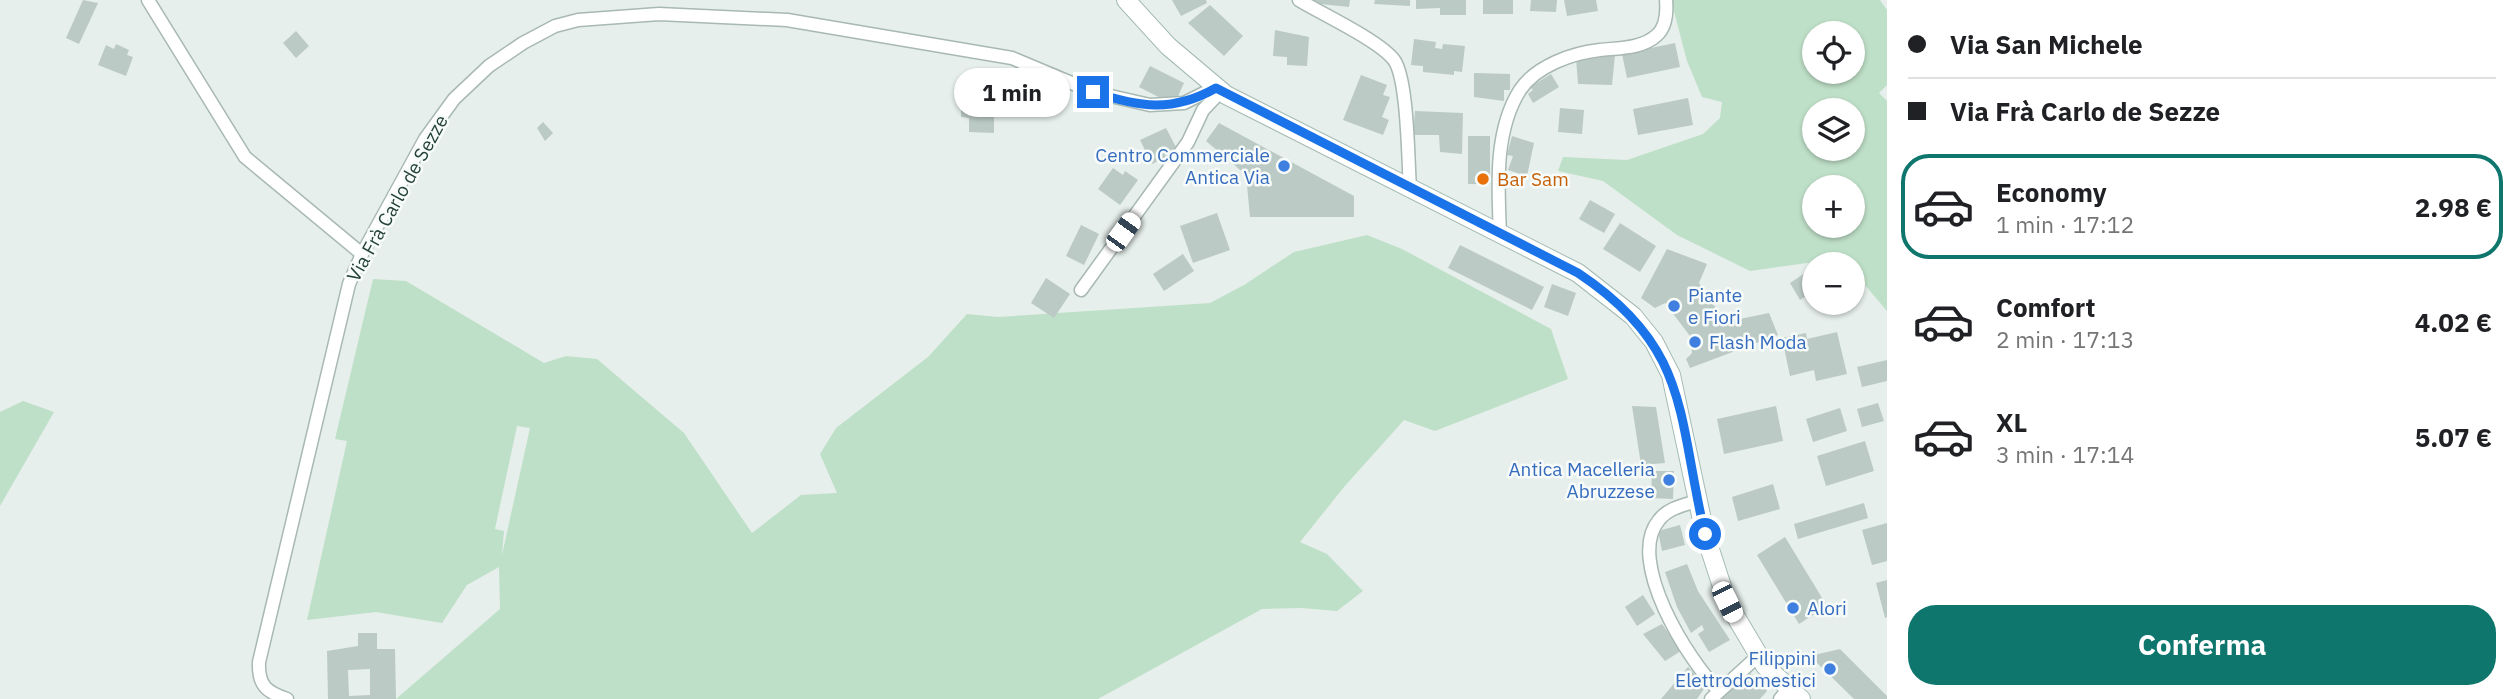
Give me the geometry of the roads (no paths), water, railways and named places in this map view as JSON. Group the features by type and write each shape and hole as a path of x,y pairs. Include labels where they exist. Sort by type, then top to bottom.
{"main road":[{"path":"1126,0 1159,37 1218,89 1578,273 1602,289 1633,316 1654,342 1675,388 1697,501 1721,587 1736,620 1758,656 1790,695"}],"street":[{"path":"148,0 245,158 362,254"},
{"path":"1299,0 1381,48 1396,63 1402,81 1410,188"},
{"path":"1500,233 1502,144 1513,104 1523,86 1539,72 1564,59 1586,52 1633,46 1653,38 1664,24 1666,0"},
{"name":"Via Frà Carlo de Sezze","path":"287,699 264,689 258,662 316,434 346,293 362,254 425,139 454,99 489,66 523,43 555,26 578,20 659,14 787,20 1012,58 1093,92 1150,105 1184,103 1218,89"},
{"path":"1081,290 1188,142 1203,110 1218,89"},
{"path":"1697,501 1672,509 1657,522 1649,542 1649,562 1659,594 1679,637 1715,695 1758,656"}],"place":[{"name":"Centro Commerciale Antica Via","path":"1284,166"},
{"name":"Bar Sam","path":"1483,179"},
{"name":"Piante e Fiori","path":"1674,306"},
{"name":"Flash Moda","path":"1695,342"},
{"name":"Antica Macelleria Abruzzese","path":"1669,480"},
{"name":"Alori","path":"1793,608"},
{"name":"Filippini Elettrodomestici","path":"1830,669"}]}
